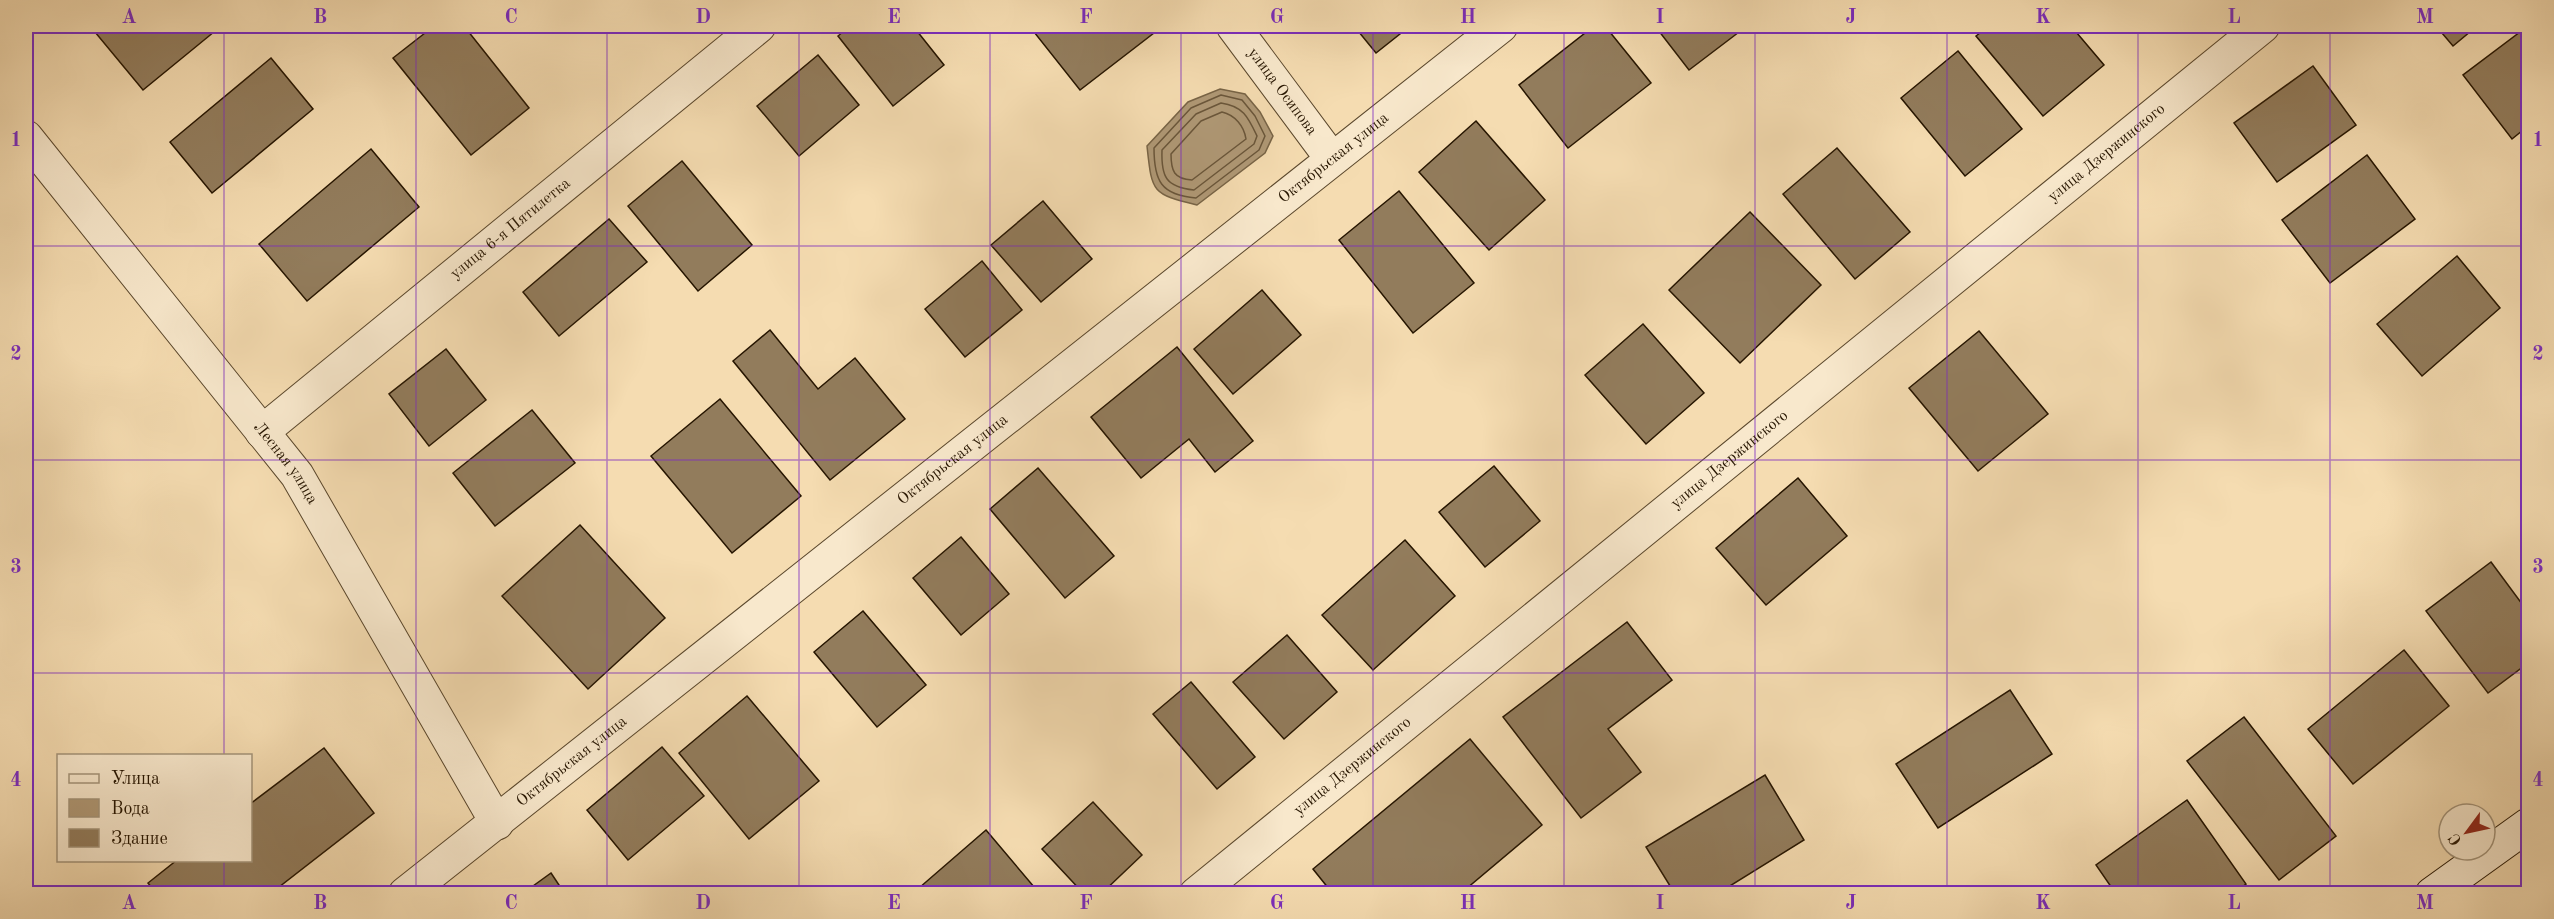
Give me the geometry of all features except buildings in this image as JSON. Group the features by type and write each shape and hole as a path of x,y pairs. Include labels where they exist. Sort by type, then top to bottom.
{"street":[{"name":"улица 6-я Пятилетка","path":"262,432 759,26"},
{"name":"улица Осипова","path":"1233,26 1332,159"},
{"name":"Октябрьская улица","path":"405,894 1501,26"},
{"name":"улица Дзержинского","path":"1196,894 2263,26"},
{"name":"Лесная улица","path":"26,137 297,475 497,823"},
{"path":"2432,894 2529,825"}],"water":[{"path":"1220,89 1245,94 1260,112 1273,136 1265,153 1197,205 1162,194 1153,182 1150,173 1147,146 1188,102"}]}
